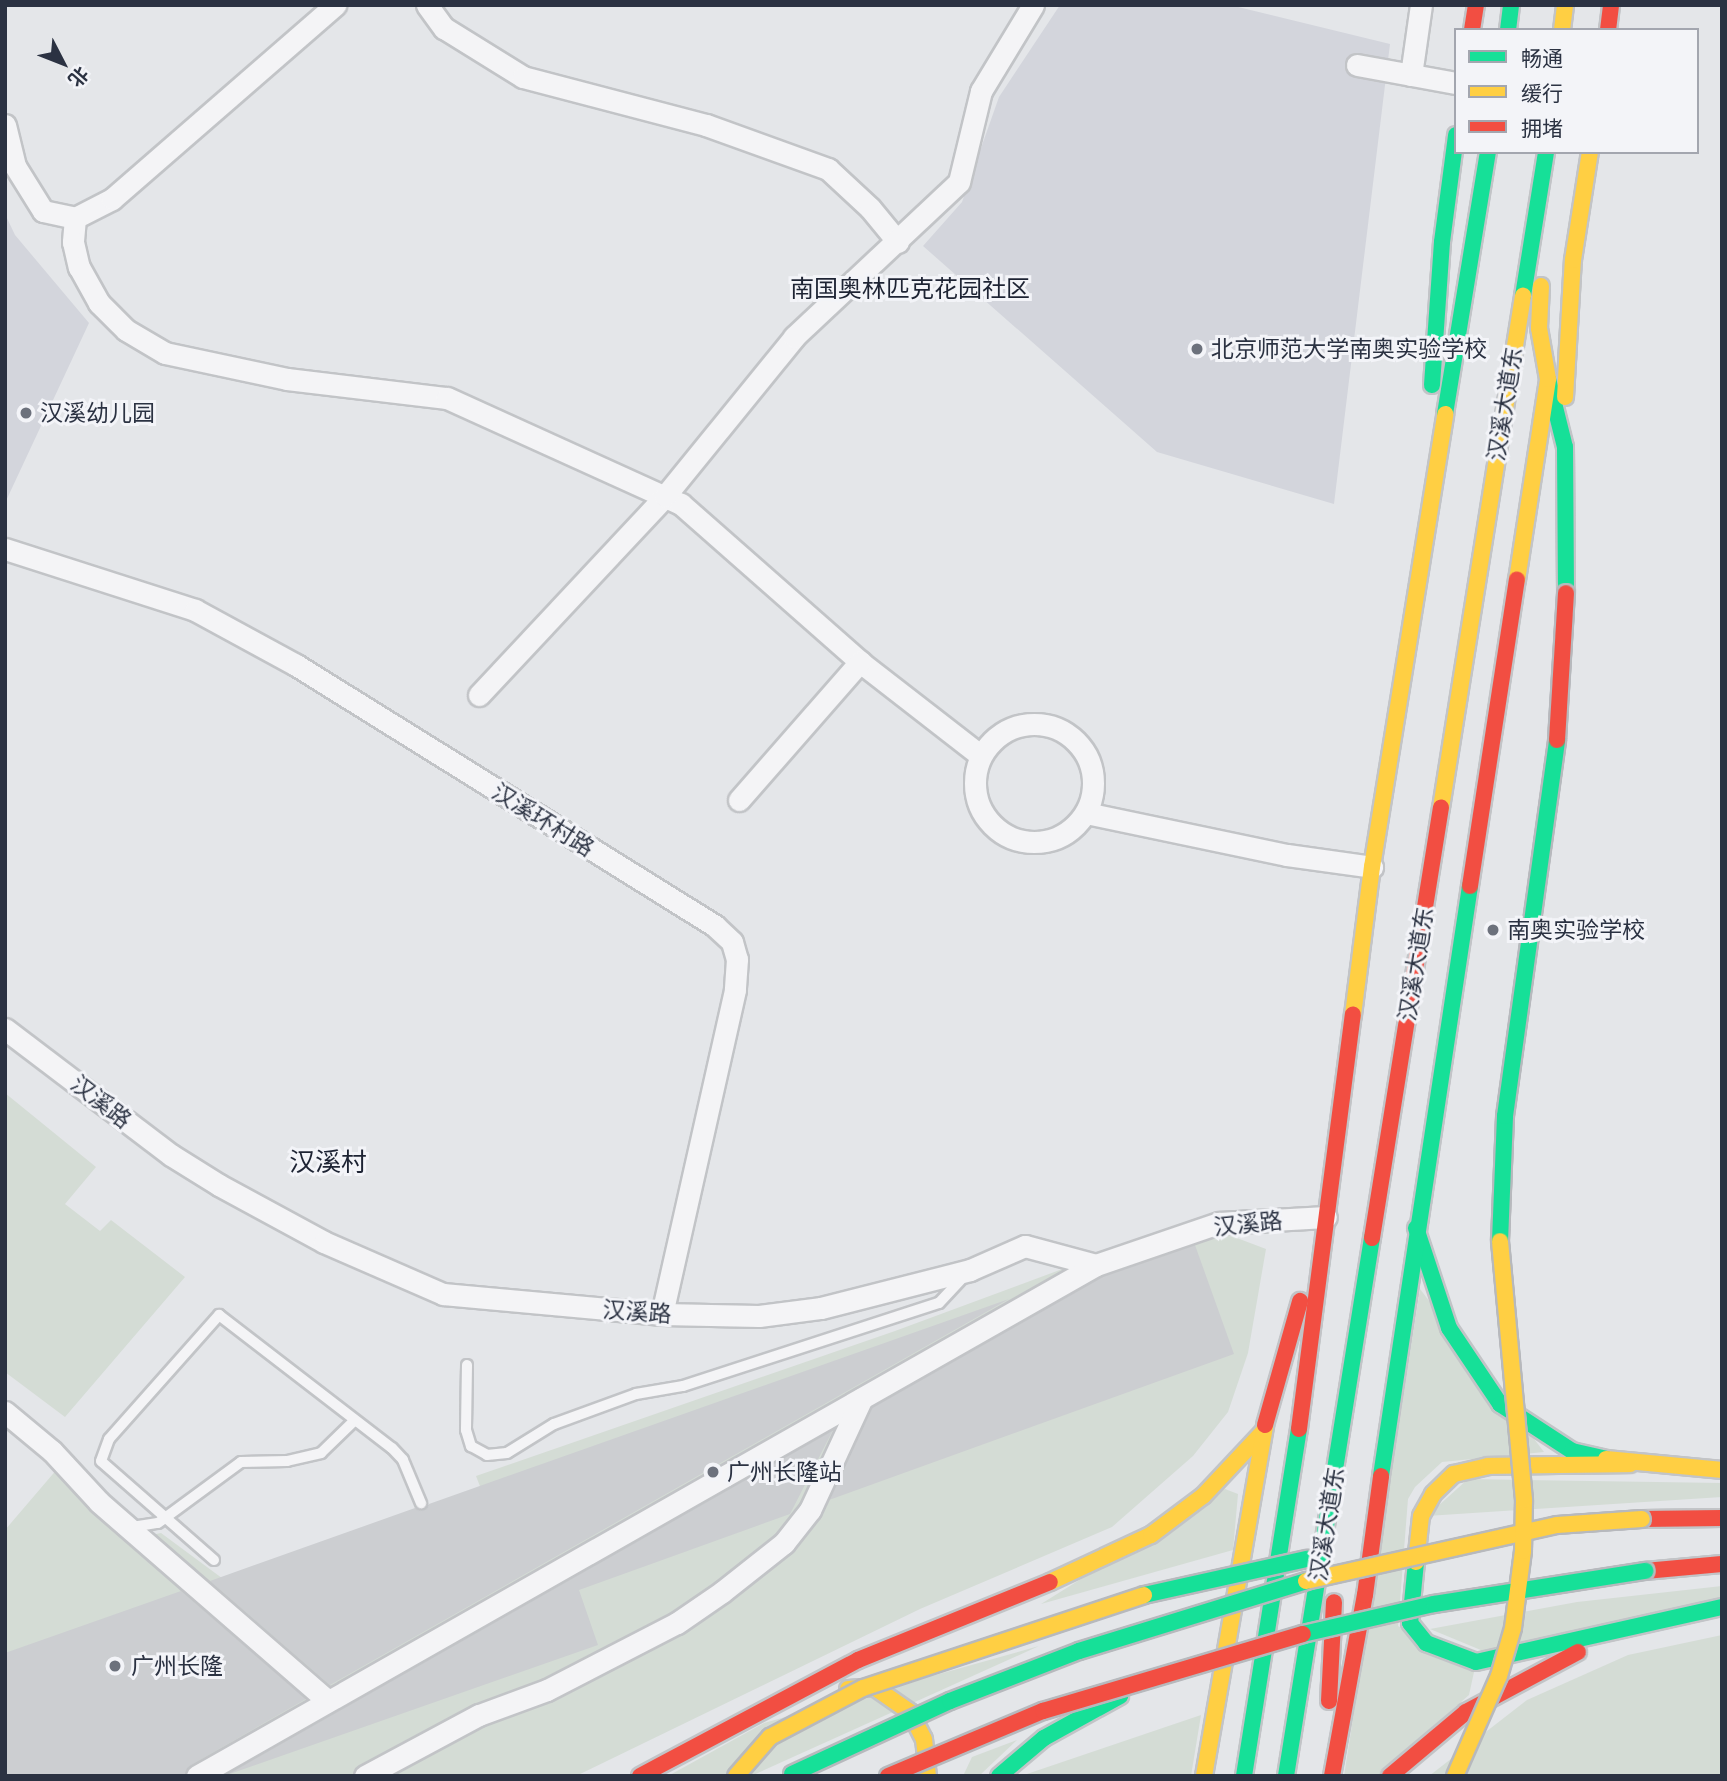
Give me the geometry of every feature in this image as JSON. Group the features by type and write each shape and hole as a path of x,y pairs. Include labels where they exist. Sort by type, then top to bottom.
{"main road":[{"path":"1472,28 1476,5"},
{"path":"1507,28 1511,5"},
{"path":"1562,28 1565,5"},
{"path":"1608,28 1611,5"},
{"path":"1428,526 1437,318 1454,154"},
{"name":"汉溪大道东","path":"1244,1776 1297,1443 1372,867 1488,154"},
{"path":"1548,154 1539,328 1565,447"},
{"name":"汉溪大道东","path":"1286,1776 1548,154"},
{"path":"1455,1776 1499,1676 1513,1628 1523,1550 1524,1500 1499,1230 1505,1116 1561,710 1566,593 1565,447 1573,260 1590,154"},
{"path":"1332,1776 1365,1595 1416,1228 1548,379"},
{"path":"1204,1776 1264,1432 1326,1217"},
{"path":"1416,1228 1449,1328 1500,1404 1572,1451 1630,1464"},
{"path":"1325,1776 1343,1427"},
{"path":"640,1776 858,1660 1088,1567 1151,1535 1203,1496 1264,1432"},
{"path":"1722,1470 1630,1464 1488,1466 1454,1474 1433,1494 1421,1516 1410,1623 1426,1643 1476,1662 1667,1616 1722,1607"},
{"path":"736,1776 771,1737 863,1688 1139,1596 1396,1541 1642,1519 1722,1518"},
{"path":"790,1775 950,1700 1202,1611 1300,1582 1557,1525"},
{"path":"888,1776 1042,1712 1297,1634 1434,1604 1645,1571 1722,1564"},
{"path":"1390,1776 1466,1712 1561,1659 1667,1616"},
{"path":"999,1776 1044,1738 1160,1675"},
{"path":"754,1717 862,1685 874,1686 903,1705 917,1722 926,1750 928,1776"}],"street":[{"path":"5,125 15,166 43,211 75,218 112,199 335,5"},
{"path":"427,5 444,28 523,77 706,125 828,169 898,242"},
{"path":"479,695 665,496 794,337 959,182 981,91 1034,5"},
{"path":"1411,75 1421,5"},
{"path":"1357,65 1454,83"},
{"path":"75,218 73,242 79,267 99,303 126,330 165,353 287,379 447,398 665,496 681,504 860,662 980,755"},
{"name":"汉溪环村路","path":"5,549 195,610 285,659 715,926 732,942 737,959 735,990 662,1314"},
{"path":"739,800 860,662"},
{"path":"1022,726 1060,730 1087,757 1093,775 1086,813 1056,838 1037,843 1000,832 978,801 980,755 1004,733 1022,726"},
{"path":"1086,813 1287,855 1372,867"},
{"name":"汉溪路","path":"5,1028 171,1155 219,1185 324,1241 443,1294 662,1314 731,1317 821,1308 970,1270 1026,1246 1096,1265 1219,1223 1326,1217"},
{"path":"197,1776 1096,1265"},
{"path":"365,1776 479,1715 547,1690 677,1623 722,1592 784,1543 810,1510 862,1398"},
{"path":"5,1412 52,1451 127,1527 328,1701"}],"lane":[{"path":"467,1365 466,1430 471,1446 487,1455 507,1453 554,1424 636,1394 684,1386 939,1304 970,1270"},
{"path":"214,1560 107,1470 101,1451 219,1315 403,1460 421,1503"},
{"path":"127,1527 141,1528 164,1518 227,1469 241,1462 287,1461 321,1452 353,1422"}],"shaded area":[{"name":"北京师范大学南奥实验学校","path":"1060,5 1230,5 1390,44 1334,504 1157,452 923,246 962,202 999,97"},
{"name":"汉溪幼儿园","path":"5,214 15,235 89,323 5,503"},
{"path":"5,1093 96,1167 65,1204 100,1231 111,1220 185,1277 65,1417 5,1372"},
{"path":"1192,1221 1266,1249 1248,1353 1228,1412 1193,1456 1112,1527 920,1609 576,1776 5,1776 5,1530 58,1468 136,1538 161,1533 288,1627 503,1546 476,1476 895,1331"},
{"path":"1420,1289 1544,1452 1442,1462 1415,1487 1408,1499 1398,1626 1474,1672 1469,1695 1377,1776 1344,1776"},
{"path":"1468,1479 1722,1483 1722,1497 1427,1516"},
{"path":"1225,1489 1238,1494 1233,1550 1041,1604"},
{"path":"1722,1586 1722,1598 1488,1653 1430,1629 1577,1602"},
{"path":"1722,1635 1722,1776 1429,1776 1527,1700 1628,1655"},
{"path":"1039,1646 751,1776 668,1776 764,1723"},
{"path":"1201,1715 1191,1776 1021,1776"},
{"path":"1017,1740 979,1776 963,1776 972,1757"}],"building":[{"path":"1195,1245 1234,1354 829,1500 872,1407 1101,1277"},
{"path":"1009,1299 330,1685 210,1581 415,1508 423,1510 429,1504"},
{"path":"833,1430 790,1514 579,1590 598,1645 224,1776"},
{"path":"181,1591 306,1699 191,1765 184,1776 5,1776 5,1653"}],"traffic: fast":[{"path":"1508,28 1511,5"},
{"path":"1432,385 1442,242 1454,150"},
{"path":"1445,414 1488,154"},
{"path":"1523,296 1546,154"},
{"path":"1548,379 1565,447 1566,593"},
{"path":"1500,1241 1505,1116 1557,740"},
{"path":"1381,1476 1470,886"},
{"path":"1416,1228 1449,1328 1500,1404 1572,1451 1606,1459"},
{"path":"1286,1776 1372,1238"},
{"path":"1244,1776 1299,1429"},
{"path":"1144,1595 1307,1559"},
{"path":"1416,1562 1410,1623 1426,1643 1476,1662 1722,1607"},
{"path":"1303,1634 1434,1604 1645,1571"},
{"path":"792,1774 950,1701 1079,1651 1306,1581"},
{"path":"999,1776 1044,1738 1120,1696"}],"traffic: slow":[{"path":"1562,28 1565,5"},
{"path":"1565,397 1573,260 1590,154"},
{"path":"1517,580 1548,379 1539,328 1541,286"},
{"path":"1441,808 1523,296"},
{"path":"1353,1015 1372,867 1445,414"},
{"path":"1455,1776 1499,1676 1513,1628 1523,1551 1524,1500 1500,1241"},
{"path":"1204,1776 1265,1425"},
{"path":"1050,1582 1151,1535 1203,1496 1263,1432"},
{"path":"1606,1459 1722,1470"},
{"path":"1416,1562 1421,1516 1433,1494 1454,1474 1488,1466 1630,1464"},
{"path":"1306,1581 1557,1525 1642,1519"},
{"path":"736,1776 770,1737 863,1688 1144,1595"},
{"path":"848,1689 874,1687 910,1712 924,1739 928,1776"}],"traffic: jam":[{"path":"1472,28 1476,5"},
{"path":"1608,28 1611,5"},
{"path":"1470,886 1517,580"},
{"path":"1557,740 1566,593"},
{"path":"1372,1238 1441,808"},
{"path":"1299,1429 1353,1015"},
{"path":"1265,1425 1300,1301"},
{"path":"1332,1776 1365,1595 1381,1476"},
{"path":"1642,1519 1722,1518"},
{"path":"1645,1571 1722,1564"},
{"path":"640,1776 858,1660 1050,1582"},
{"path":"1329,1701 1334,1602"},
{"path":"888,1776 1043,1711 1303,1634"},
{"path":"1390,1776 1466,1712 1578,1652"}],"place":[{"name":"北京师范大学南奥实验学校","path":"1197,349"},
{"name":"汉溪幼儿园","path":"26,413"},
{"name":"南奥实验学校","path":"1493,930"},
{"name":"广州长隆站","path":"713,1472"},
{"name":"广州长隆","path":"115,1666"}],"district":[{"name":"南国奥林匹克花园社区","path":"910,289"},
{"name":"汉溪村","path":"328,1162"}]}
